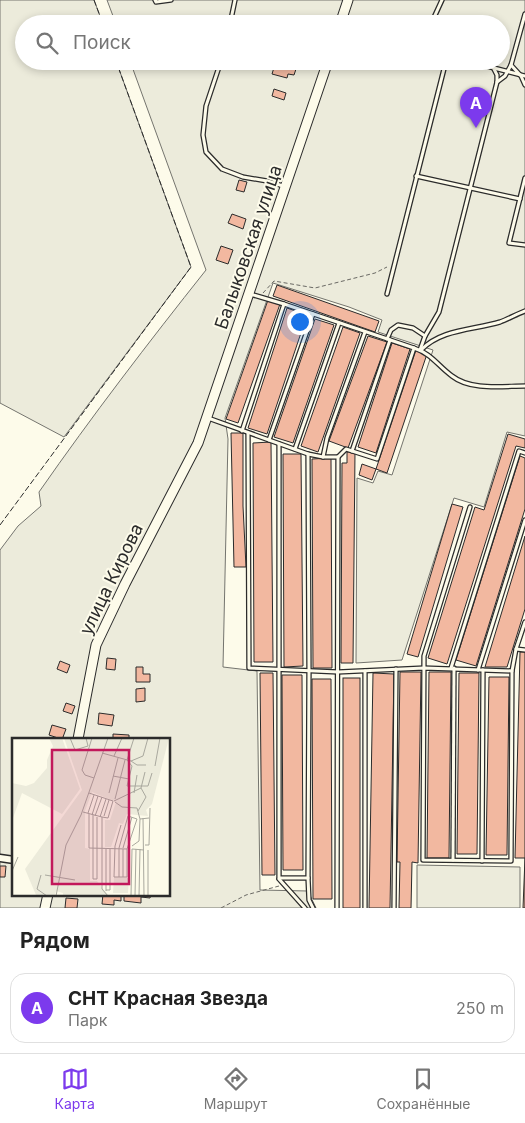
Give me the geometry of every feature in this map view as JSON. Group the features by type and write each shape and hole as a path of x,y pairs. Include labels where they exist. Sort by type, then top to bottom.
{"street":[{"path":"343,15 348,0"},
{"name":"Балыковская улица","path":"198,443 325,70"},
{"name":"улица Кирова","path":"78,738 96,646 125,584 198,443"}],"lane":[{"path":"155,0 156,2 171,0"},
{"path":"232,15 235,0"},
{"path":"435,15 442,0"},
{"path":"525,14 511,65 523,76 525,85"},
{"path":"218,70 206,106 203,135 206,152 222,169 243,178 267,181 286,187"},
{"path":"387,294 444,70"},
{"path":"420,350 425,336 439,312 497,82 494,70"},
{"path":"499,70 523,76"},
{"path":"497,82 508,72"},
{"path":"416,176 520,199"},
{"path":"525,178 509,242 525,245"},
{"path":"248,294 284,304 428,353 454,378 474,385 525,386"},
{"path":"242,431 284,304"},
{"path":"420,350 430,341 454,332 500,322 525,311"},
{"path":"269,440 313,314"},
{"path":"295,449 339,323"},
{"path":"352,450 391,330 398,325 413,328 425,336"},
{"path":"323,457 327,438 365,332"},
{"path":"207,418 308,454 338,457 346,449 377,460 414,348"},
{"path":"248,433 249,668 338,672 396,668 512,671"},
{"path":"279,444 279,878 305,908"},
{"path":"453,860 453,668 519,451 525,453"},
{"path":"308,454 308,878 310,900 313,908"},
{"path":"337,908 338,457"},
{"path":"470,507 424,656 423,860 511,861 512,671 516,649 525,622"},
{"path":"478,670 525,520"},
{"path":"516,649 525,650"},
{"path":"394,908 396,668"},
{"path":"482,861 483,670"},
{"path":"364,908 365,671"},
{"path":"279,878 308,878"}],"path":[{"path":"260,297 274,281 315,288 376,273 395,262"},
{"path":"222,908 246,895 284,884"}],"shaded area":[{"path":"0,0 94,0 100,15 15,15 15,70 119,70 191,267 64,437 0,403"},
{"path":"107,0 525,0 525,436 507,432 484,507 454,498 402,660 356,663 357,478 373,483 378,471 392,475 433,350 378,332 382,320 349,307 273,283 225,418 228,439 223,667 257,671 260,890 308,891 316,908 0,908 0,550 18,526 41,506 39,492 121,380 206,270 133,70 510,70 510,15 113,15"},
{"path":"417,865 520,867 520,908 417,908"}],"building":[{"path":"273,70 296,70 294,75 288,74 287,78 272,74"},
{"path":"274,89 286,93 284,100 272,96"},
{"path":"239,180 247,182 244,192 236,190"},
{"path":"232,214 246,219 243,229 228,223"},
{"path":"221,246 233,250 228,264 216,260"},
{"path":"277,285 379,321 375,332 273,296"},
{"path":"268,300 280,304 238,423 226,419"},
{"path":"287,308 307,315 267,434 248,428"},
{"path":"315,319 334,325 293,443 274,437"},
{"path":"343,327 360,333 318,452 301,446"},
{"path":"368,336 387,342 348,448 329,441"},
{"path":"392,343 410,349 376,453 358,447"},
{"path":"416,350 427,354 387,473 376,469"},
{"path":"231,433 243,433 243,506 246,567 234,567"},
{"path":"508,434 525,439 525,448 516,446 447,664 428,658 475,507 484,510"},
{"path":"271,442 273,662 254,662 253,443"},
{"path":"347,452 355,452 353,663 341,663 342,463 347,463"},
{"path":"283,454 301,454 303,666 284,667"},
{"path":"520,456 525,458 525,509 476,666 456,660"},
{"path":"331,458 332,668 313,668 312,459"},
{"path":"362,464 376,469 372,480 359,475"},
{"path":"452,504 463,507 418,657 407,654"},
{"path":"525,536 525,609 507,667 485,667"},
{"path":"520,652 525,652 525,858 515,858"},
{"path":"107,658 116,659 115,670 106,669"},
{"path":"60,661 70,665 67,673 57,669"},
{"path":"136,667 143,667 143,674 150,674 150,682 136,682"},
{"path":"400,672 421,672 418,863 412,862 411,908 399,908 400,862 397,862"},
{"path":"429,672 451,672 449,858 427,858"},
{"path":"260,673 273,673 275,875 262,875"},
{"path":"373,673 394,674 390,908 369,908"},
{"path":"459,673 479,673 477,854 457,854"},
{"path":"282,675 302,675 303,870 283,870"},
{"path":"489,677 509,677 507,855 486,855"},
{"path":"343,678 360,678 360,908 343,908"},
{"path":"312,679 331,679 332,899 313,899"},
{"path":"145,688 145,701 136,702 136,689"},
{"path":"66,703 75,706 72,714 63,711"},
{"path":"99,713 114,715 112,726 98,724"},
{"path":"52,725 66,729 63,737 66,738 49,735"},
{"path":"113,734 129,735 129,738 113,738"},
{"path":"525,858 525,908 523,908"},
{"path":"0,866 6,866 5,877 0,877"},
{"path":"103,896 121,896 121,901 114,900 114,905 102,904"},
{"path":"124,896 150,896 150,898 141,897 141,903 124,901"},
{"path":"66,898 78,899 77,908 65,908"}],"fence":[{"path":"94,0 100,15"},
{"path":"0,525 191,267 119,70"}],"place":[{"name":"СНТ Красная Звезда","path":"476,128"}]}
